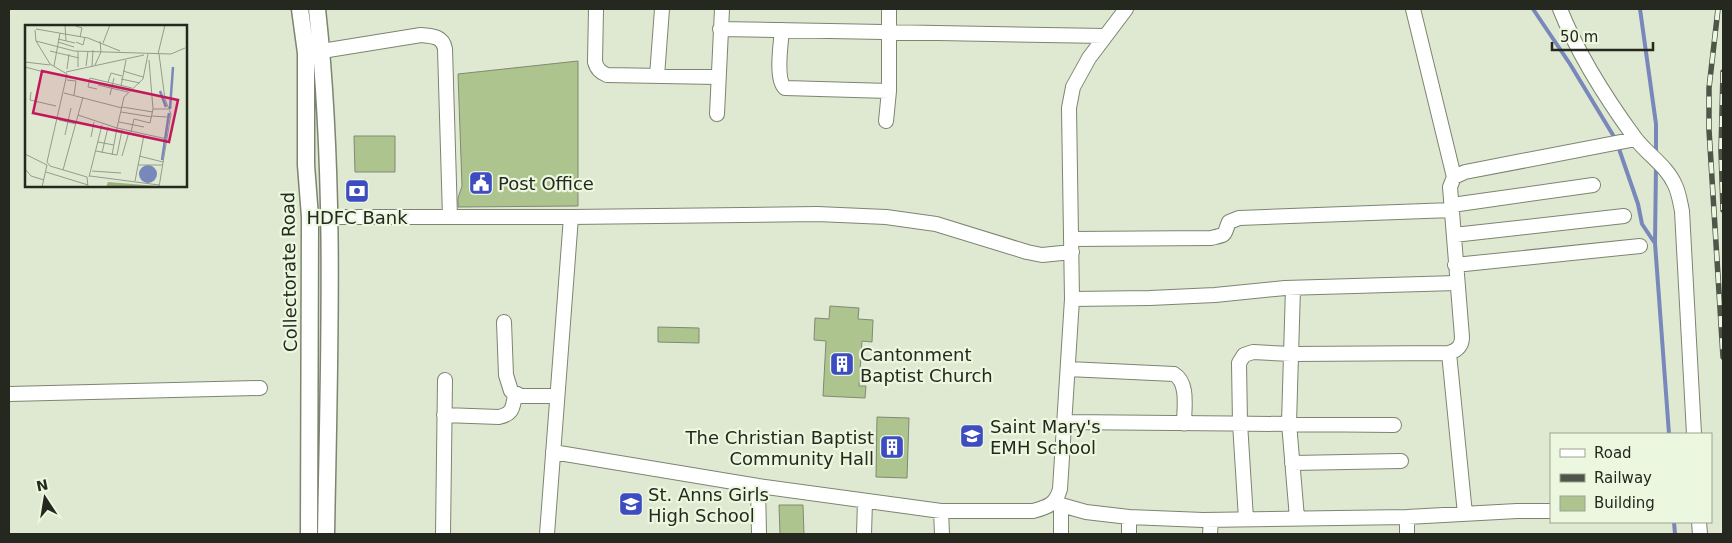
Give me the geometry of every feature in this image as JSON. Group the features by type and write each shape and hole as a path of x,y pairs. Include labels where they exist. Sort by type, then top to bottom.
{"street":[{"name":"Collectorate Road","path":"300,9 306,53 306,165 310,217 309,534"},
{"path":"317,9 322,51 331,263 326,534"},
{"path":"596,9 595,62 596,68 600,72 607,75 717,78"},
{"path":"657,76 662,9"},
{"path":"717,114 717,78 722,9"},
{"path":"886,121 890,91 889,9"},
{"path":"1062,534 1058,497 1065,422 1072,299 1069,108 1073,87 1089,58 1126,9"},
{"path":"1413,9 1454,178"},
{"path":"1560,9 1569,30 1631,140 1648,152 1664,168 1675,183 1682,211 1694,433"},
{"path":"720,29 1105,36"},
{"path":"782,30 779,76 785,88 890,91"},
{"path":"322,51 421,35 438,38 444,44 450,217"},
{"path":"1246,519 1240,423 1239,364 1244,355 1253,352 1291,354 1450,353 1460,347 1462,342 1450,187 1454,178 1465,172 1631,140"},
{"path":"329,217 817,214 886,217 936,224 1042,255 1072,246 1211,238 1224,235 1228,222 1239,218 1452,207 1593,186"},
{"path":"1454,235 1624,216"},
{"path":"547,534 571,217"},
{"path":"1456,265 1640,246"},
{"path":"1072,299 1215,295 1292,288 1456,283"},
{"path":"1292,288 1289,423 1296,518"},
{"path":"504,322 508,385 516,394 521,396 557,396"},
{"path":"1450,353 1466,514"},
{"path":"1068,369 1174,374 1182,380 1184,388 1184,424"},
{"path":"443,534 445,380"},
{"path":"9,394 260,388"},
{"path":"444,415 507,416 512,410 516,394"},
{"path":"1065,422 1394,425"},
{"path":"553,452 758,486 941,511 1033,511 1058,504 1086,512 1129,517 1211,520 1407,517 1550,511"},
{"path":"1292,463 1401,461"},
{"path":"758,486 759,534"},
{"path":"864,534 865,501"},
{"path":"941,511 942,534"},
{"path":"1129,517 1129,534"},
{"path":"1407,517 1407,534"},
{"path":"1210,534 1211,520"}],"building":[{"path":"578,61 578,206 458,207 458,198 462,186 458,74"},
{"path":"354,136 395,136 395,172 355,172"},
{"name":"Cantonment Baptist Church","path":"830,306 859,308 858,319 873,320 872,342 862,341 859,386 866,386 865,398 823,396 826,341 814,340 815,318 829,319"},
{"path":"658,327 699,328 699,343 658,342"},
{"name":"The Christian Baptist Community Hall","path":"877,417 909,418 907,478 876,477"},
{"path":"779,505 803,505 804,534 780,534"}],"waterway":[{"path":"1533,9 1570,64 1616,140"},
{"path":"1640,9 1656,124 1656,153"},
{"path":"1618,146 1638,204 1642,224 1654,242"},
{"path":"1656,165 1655,243 1669,433"},
{"path":"1674,523 1675,534"}],"railway":[{"path":"1718,9 1709,88 1709,130 1723,357"},
{"path":"1723,72 1721,151 1723,210"}],"place":[{"name":"Post Office","path":"481,183"},
{"name":"HDFC Bank","path":"357,191"},
{"name":"Cantonment Baptist Church","path":"842,364"},
{"name":"Saint Mary's EMH School","path":"972,436"},
{"name":"The Christian Baptist Community Hall","path":"892,447"},
{"name":"St. Anns Girls High School","path":"631,504"}]}
